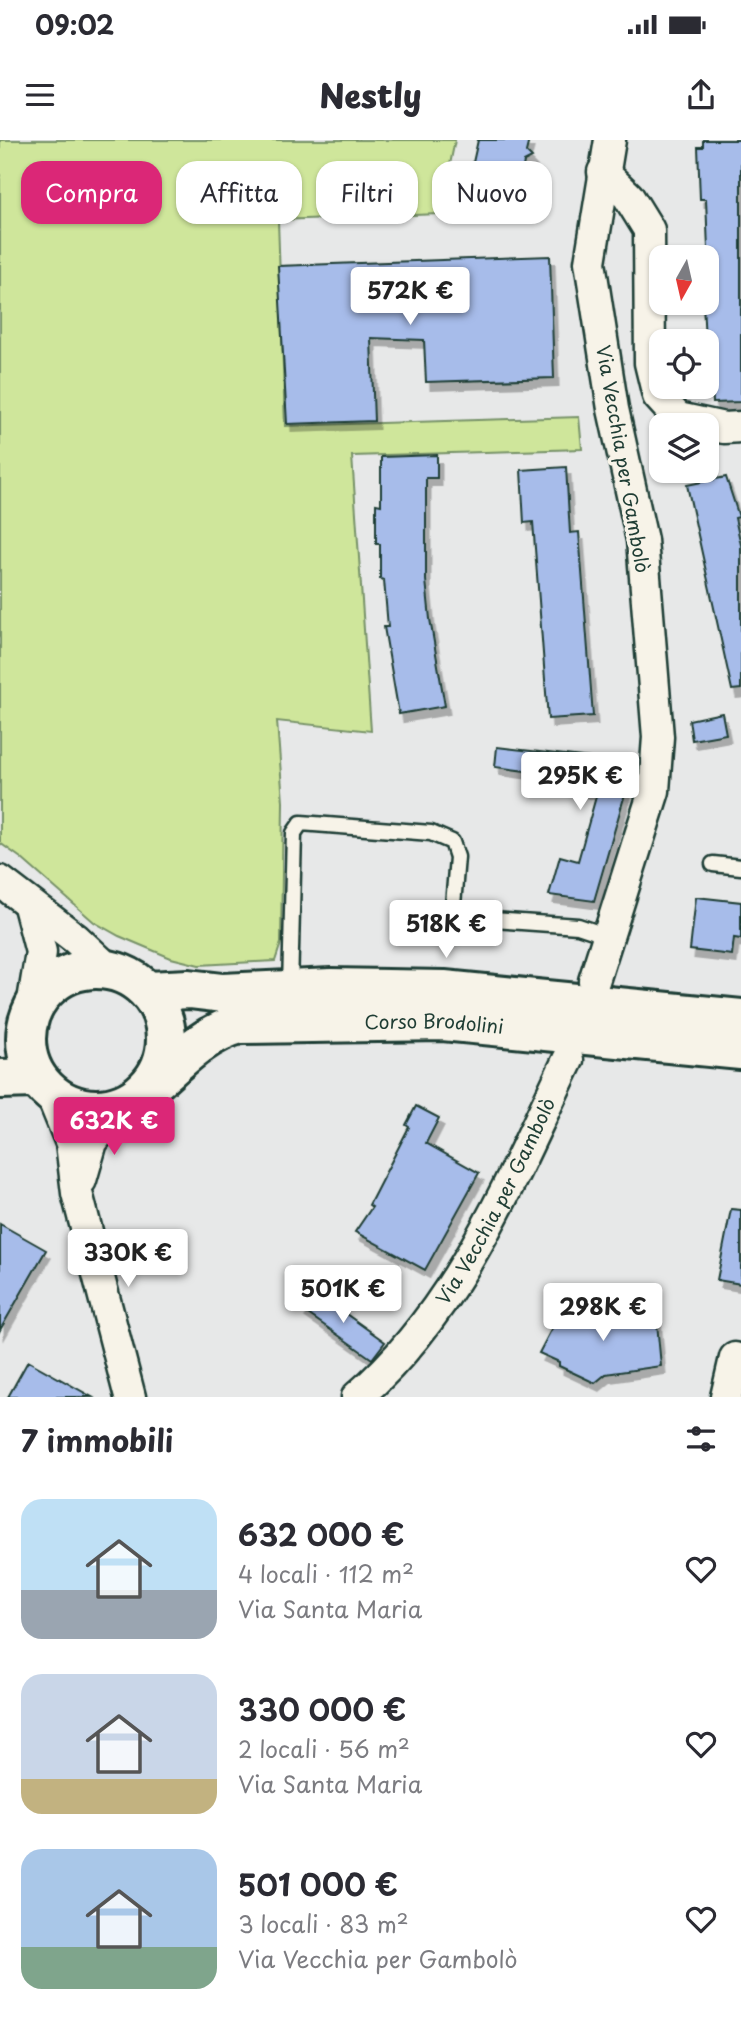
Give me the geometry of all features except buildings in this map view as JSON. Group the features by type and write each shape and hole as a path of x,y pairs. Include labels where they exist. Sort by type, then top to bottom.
{"main road":[{"path":"108,969 86,969 64,976 46,989 19,1022 29,1084 84,1109 134,1096 165,1056 165,1021 148,990"},
{"name":"Corso Brodolini","path":"108,969 148,990 189,989 223,993 444,990 741,1019"},
{"name":"Corso Brodolini","path":"134,1096 195,1047 224,1028 240,1024 443,1021 741,1050"}],"street":[{"name":"Via Vecchia per Gambolò","path":"594,981 654,791 658,737 642,540 613,409 590,262 610,140"},
{"path":"603,172 628,196 649,230 650,363 658,396 678,418 724,428 741,427"},
{"path":"0,881 29,906 76,939 108,969"},
{"path":"19,1022 41,951 29,906"},
{"name":"Via Vecchia per Gambolò","path":"356,1397 387,1371 451,1289 510,1180 568,1059"},
{"path":"29,1084 71,1143 77,1194 130,1397"},
{"path":"77,1194 92,1142 134,1096"},
{"path":"726,1397 735,1358"}],"lane":[{"path":"290,990 294,833 302,823 431,833 452,842 457,857 452,917 578,926 608,936"},
{"path":"713,863 741,867"}],"green space":[{"path":"0,140 455,140 451,161 432,161 432,214 418,215 418,161 316,161 316,219 302,219 302,161 176,161 176,224 278,224 285,426 579,417 582,449 352,456 371,731 277,721 283,802 281,943 275,961 199,965 171,958 119,936 94,922 0,843"}]}
